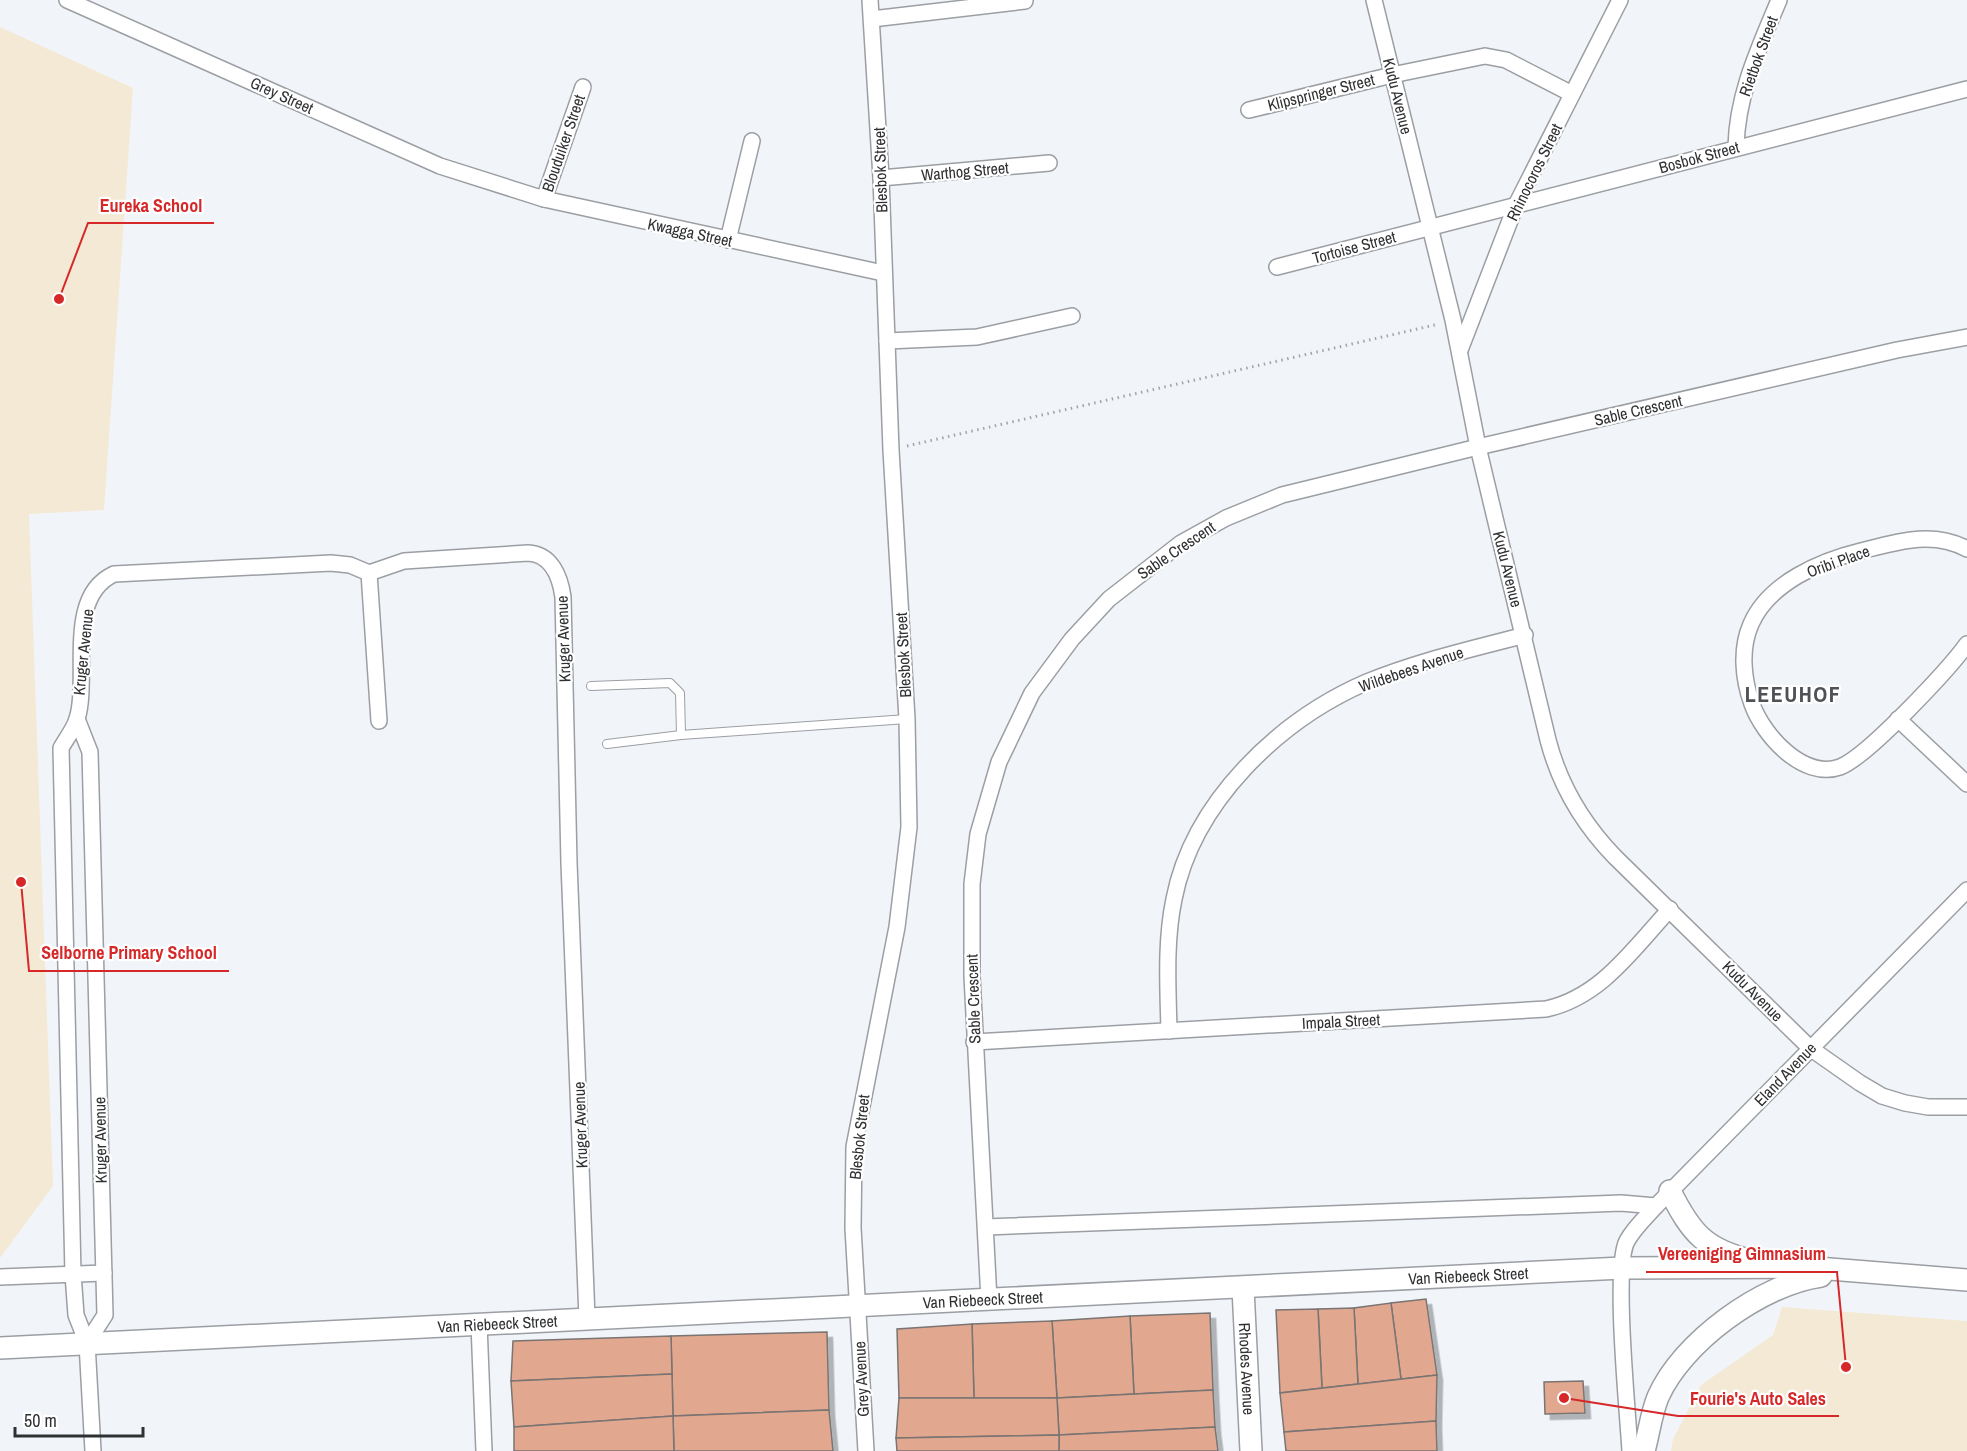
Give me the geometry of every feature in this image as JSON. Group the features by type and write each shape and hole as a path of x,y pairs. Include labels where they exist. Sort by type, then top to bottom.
{"street":[{"name":"Grey Street","path":"68,0 440,166 498,187"},
{"name":"Blesbok Street","path":"857,1306 853,1228 854,1147 897,927 908,850 907,719 891,450 881,178 870,0"},
{"name":"Kudu Avenue","path":"1374,0 1453,320 1478,447 1553,758 1570,799 1602,844 1810,1048 1868,1089 1891,1099 1928,1107 1967,1107"},
{"name":"Rhinocoros Street","path":"1460,350 1516,205 1620,0"},
{"name":"Rietbok Street","path":"1736,147 1738,117 1747,78 1779,0"},
{"path":"872,19 1025,1"},
{"name":"Klipspringer Street","path":"1249,110 1473,58 1496,57 1572,94"},
{"name":"Blouduiker Street","path":"544,199 582,87"},
{"name":"Bosbok Street","path":"1431,227 1967,89"},
{"path":"728,240 752,141"},
{"name":"Warthog Street","path":"881,178 1049,163"},
{"name":"Kwagga Street","path":"498,187 883,273"},
{"name":"Tortoise Street","path":"1276,267 1431,227"},
{"path":"887,341 977,337 1072,316"},
{"name":"Sable Crescent","path":"989,1300 974,1042 972,902 975,850 981,819 999,762 1032,693 1076,633 1109,599 1139,573 1181,543 1233,514 1290,493 1897,350 1967,338"},
{"name":"Oribi Place","path":"1967,549 1946,541 1918,539 1845,555 1801,574 1780,589 1759,610 1751,624 1744,651 1746,680 1752,705 1767,730 1797,759 1819,768 1840,767 1854,759 1898,719 1967,644"},
{"name":"Kruger Avenue","path":"93,1451 87,1343 76,1315 73,1274 61,748 77,719 86,611 94,590 105,578 131,572 332,563 350,565 369,573 404,561 532,553 542,556 549,562 561,586 587,1318"},
{"path":"369,573 379,722"},
{"name":"Wildebees Avenue","path":"1169,1031 1168,954 1173,899 1193,840 1204,821 1238,776 1300,722 1366,682 1427,661 1524,634"},
{"name":"Kruger Avenue","path":"77,719 90,752 105,1315 87,1343"},
{"path":"1898,719 1967,784"},
{"name":"Eland Avenue","path":"1630,1451 1622,1268 1627,1241 1663,1198 1967,890"},
{"name":"Impala Street","path":"974,1042 1527,1011 1560,1006 1599,985 1670,909"},
{"path":"986,1227 1621,1203 1663,1198 1690,1229 1710,1244 1742,1258 1790,1268"},
{"name":"Van Riebeeck Street","path":"0,1348 1622,1268 1790,1268 1863,1271 1967,1280"},
{"path":"1644,1451 1663,1388 1678,1367 1710,1333 1752,1302 1792,1282 1863,1271"},
{"path":"0,1277 104,1272"},
{"name":"Rhodes Avenue","path":"1243,1288 1251,1451"},
{"name":"Grey Avenue","path":"857,1306 866,1451"},
{"path":"479,1324 484,1451"}],"lane":[{"path":"591,686 670,683 680,693 681,735"},
{"path":"607,744 681,735 907,719"}],"path":[{"path":"891,450 1453,320"}],"shaded area":[{"path":"0,27 133,88 104,510 29,514 53,1186 0,1258"},
{"path":"1782,1307 1967,1321 1967,1451 1671,1451 1673,1439 1701,1385 1773,1335"}],"building":[{"path":"1426,1299 1437,1375 1401,1379 1391,1303"},
{"path":"1391,1303 1401,1379 1358,1384 1354,1308"},
{"path":"1354,1308 1358,1384 1322,1388 1318,1309"},
{"path":"1318,1309 1322,1388 1280,1393 1276,1310"},
{"path":"1210,1313 1213,1390 1134,1394 1130,1316"},
{"path":"1130,1316 1134,1394 1057,1398 1052,1321"},
{"path":"1052,1321 1057,1398 974,1398 972,1324"},
{"path":"972,1324 974,1398 899,1398 897,1329"},
{"path":"827,1332 829,1410 673,1416 671,1336"},
{"path":"671,1336 672,1374 511,1381 513,1341"},
{"path":"672,1374 673,1416 514,1427 511,1381"},
{"path":"1437,1375 1436,1421 1284,1432 1280,1393"},
{"path":"1583,1381 1585,1413 1545,1414 1544,1382"},
{"path":"1213,1390 1215,1427 1059,1435 1057,1398"},
{"path":"899,1398 1057,1398 1059,1435 896,1438"},
{"path":"829,1410 833,1451 674,1451 673,1416"},
{"path":"673,1416 674,1451 514,1451 514,1427"},
{"path":"1436,1421 1437,1451 1286,1451 1284,1432"},
{"path":"1215,1427 1218,1451 1059,1451 1059,1435"},
{"path":"1059,1435 1059,1451 897,1451 896,1438"}],"place":[{"name":"Eureka School","path":"59,299"},
{"name":"Selborne Primary School","path":"21,882"},
{"name":"Vereeniging Gimnasium","path":"1846,1367"},
{"name":"Fourie's Auto Sales","path":"1564,1398"}],"district":[{"name":"LEEUHOF","path":"1793,694"}]}
